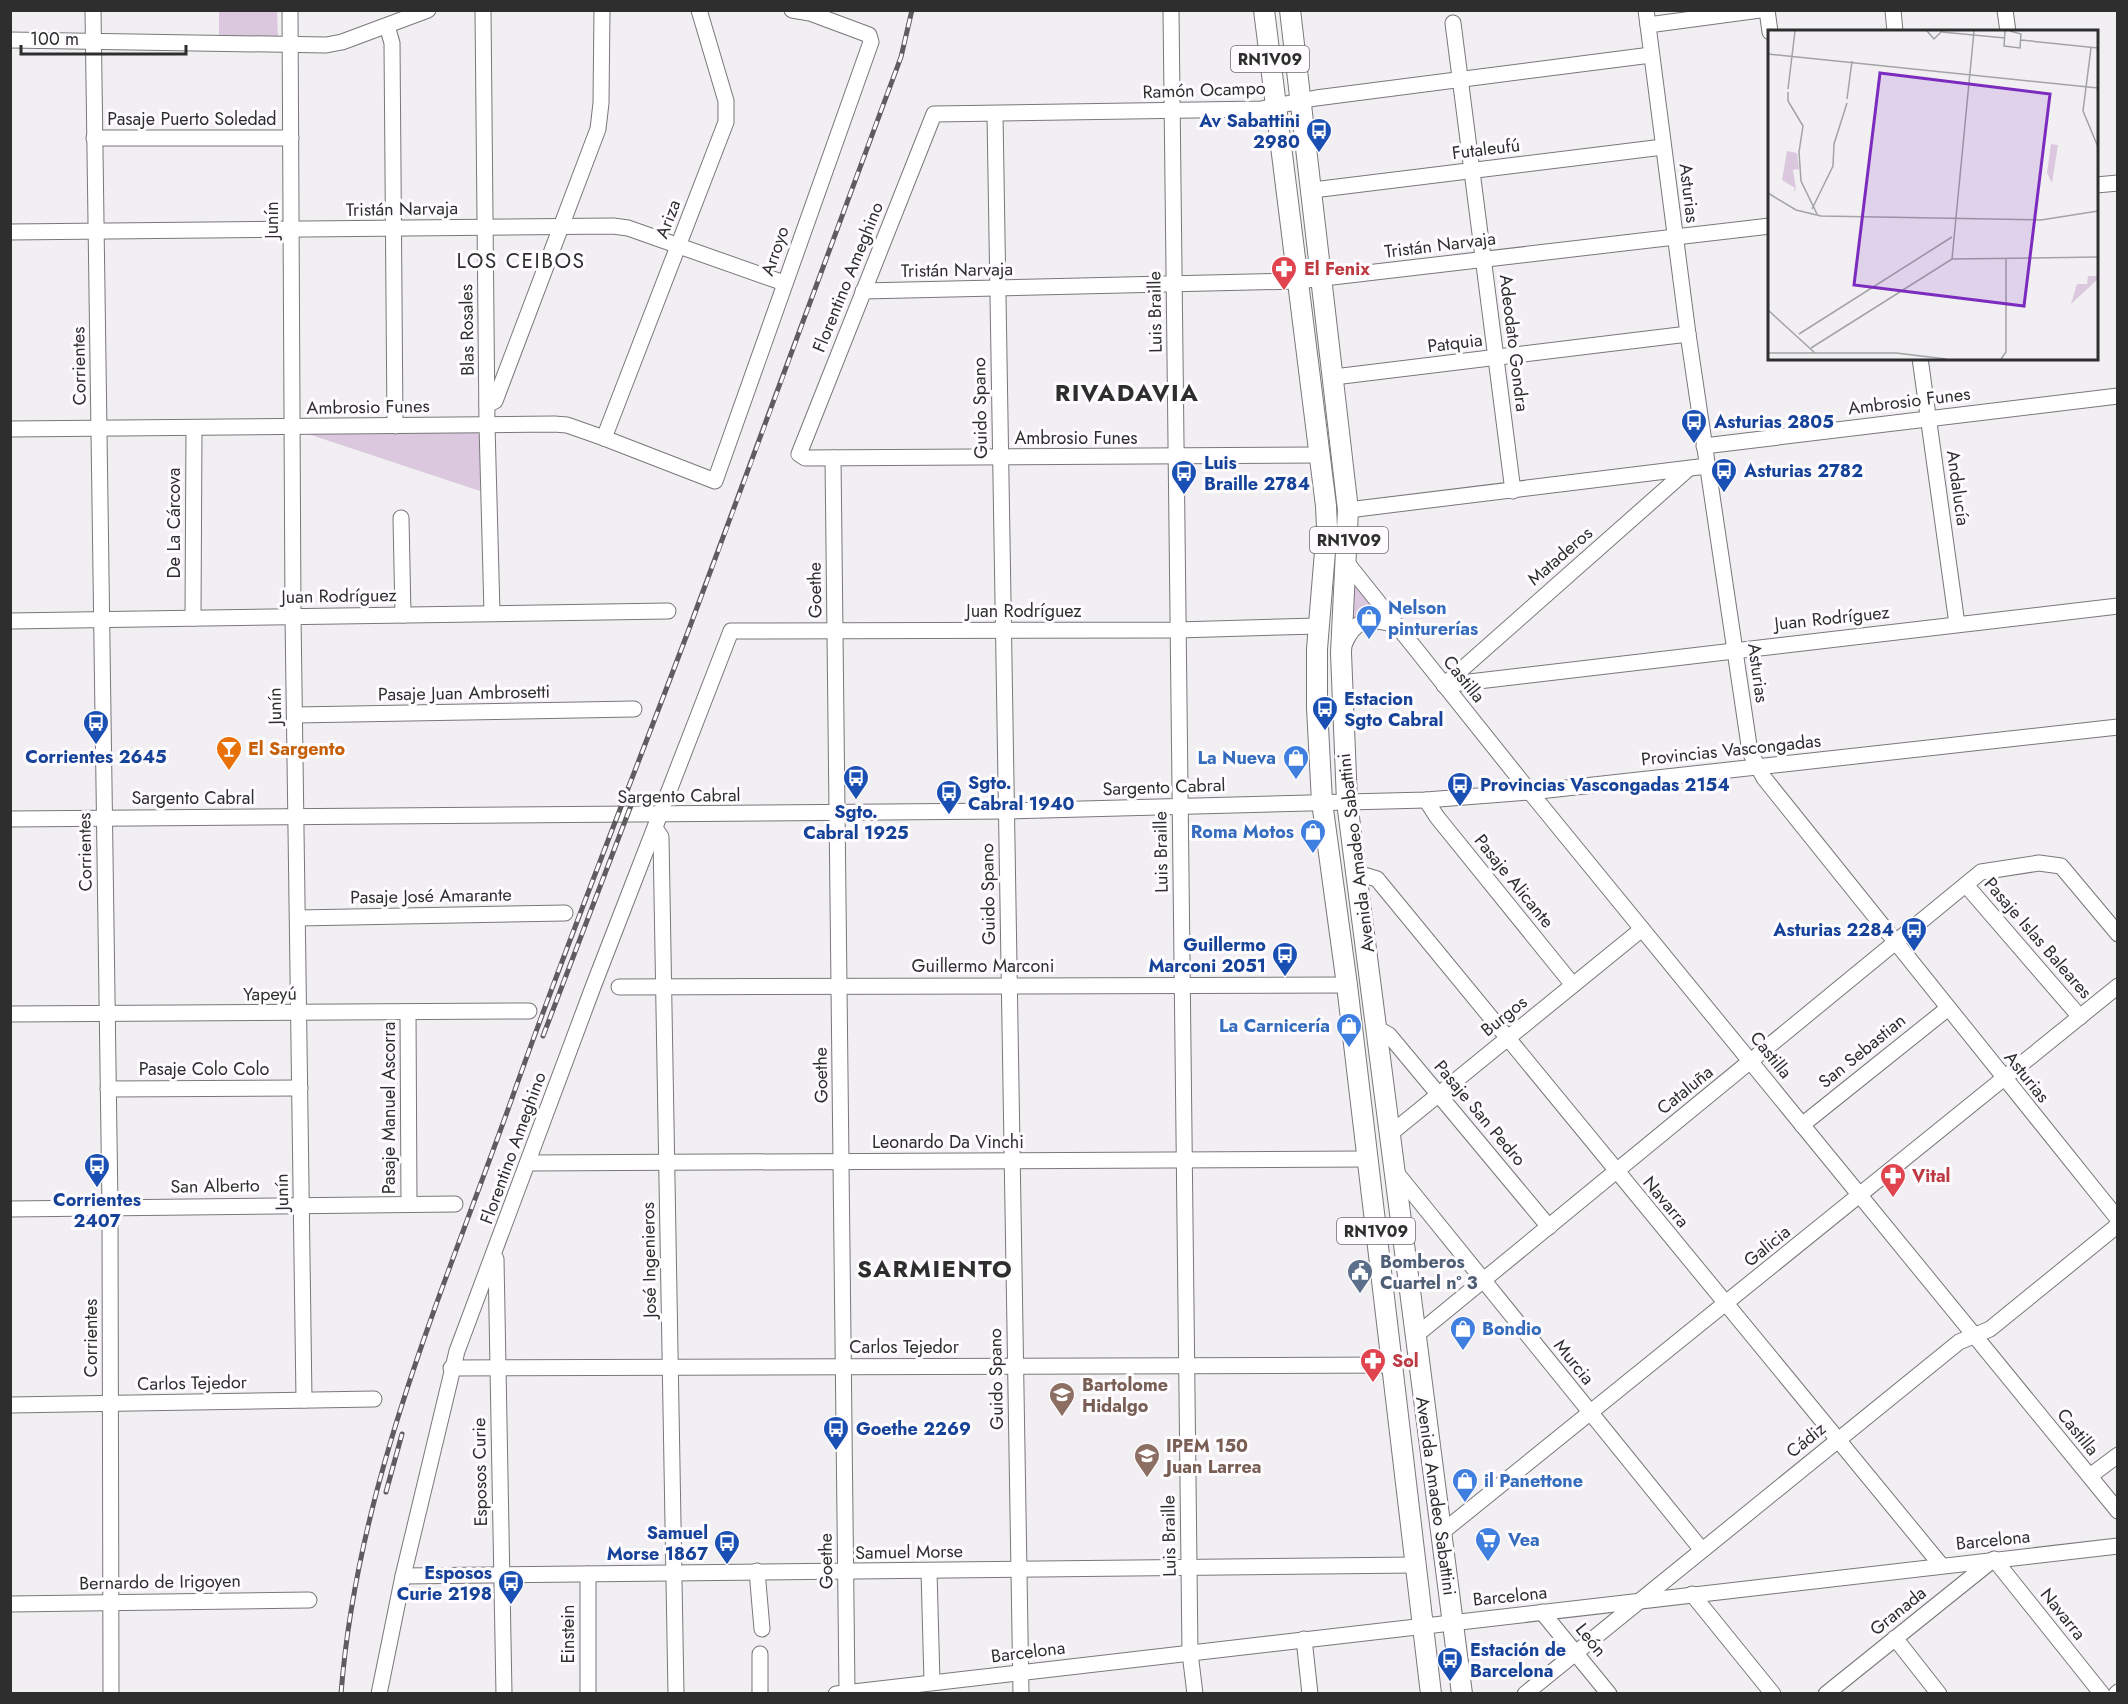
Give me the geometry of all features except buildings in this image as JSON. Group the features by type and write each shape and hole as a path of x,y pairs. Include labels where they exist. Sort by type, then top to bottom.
{"main road":[{"name":"Avenida Amadeo Sabattini","path":"1264,10 1327,527 1317,626 1317,708 1322,802 1347,985 1431,1694"},
{"name":"Avenida Amadeo Sabattini","path":"1290,10 1313,190 1348,510 1341,653 1347,802 1414,1337 1462,1694"}],"street":[{"name":"Corrientes","path":"93,10 110,1207 109,1603 111,1694"},
{"name":"Junín","path":"290,10 293,616 304,1400"},
{"path":"10,40 290,46 336,44 428,10"},
{"name":"Blas Rosales","path":"483,10 487,425 492,614"},
{"path":"487,405 495,401 562,226 600,117 602,10"},
{"name":"Ariza","path":"604,438 726,122 728,112 699,10"},
{"name":"Arroyo","path":"715,481 871,42 869,34 810,13 792,10"},
{"name":"Luis Braille","path":"1170,10 1190,1653 1195,1694"},
{"path":"1647,18 1760,10"},
{"path":"1767,10 1770,30"},
{"path":"1893,10 1895,30"},
{"path":"2005,10 2008,30"},
{"name":"Asturias","path":"1647,18 1688,334 1750,752 1756,767 1894,944 2118,1220"},
{"name":"Adeodato Gondra","path":"1453,23 1513,490"},
{"path":"387,26 392,43 395,426"},
{"name":"Ramón Ocampo","path":"934,114 1275,107 1302,100 1461,78 1651,55"},
{"name":"Florentino Ameghino","path":"799,454 934,114"},
{"name":"Guido Spano","path":"995,114 1021,1694"},
{"name":"Pasaje Puerto Soledad","path":"94,138 291,138"},
{"name":"Futaleufú","path":"1313,190 1663,147"},
{"path":"2098,185 2118,183"},
{"name":"Tristán Narvaja","path":"862,291 1298,281 1768,225"},
{"name":"Tristán Narvaja","path":"10,232 562,226 628,228 784,283"},
{"name":"Patquia","path":"1334,377 1688,334"},
{"name":"Andalucía","path":"1920,360 1957,624"},
{"name":"Ambrosio Funes","path":"1704,446 2118,396"},
{"name":"Ambrosio Funes","path":"10,429 567,425 715,481"},
{"name":"De La Cárcova","path":"193,618 194,428"},
{"name":"Ambrosio Funes","path":"799,454 805,459 1320,455"},
{"name":"Goethe","path":"834,458 846,1572 842,1693"},
{"name":"Mataderos","path":"1444,685 1686,471 1707,466"},
{"path":"1348,510 1686,471"},
{"path":"401,518 403,615"},
{"name":"Castilla","path":"1347,563 1530,792 2118,1510"},
{"name":"Juan Rodríguez","path":"1444,685 1735,649 2118,606"},
{"name":"Juan Rodríguez","path":"10,621 668,611"},
{"path":"1341,653 1349,632 1361,622 1379,621 1394,624"},
{"name":"Juan Rodríguez","path":"731,632 1178,630 1317,626"},
{"name":"Florentino Ameghino","path":"379,1694 403,1576 451,1368 731,632"},
{"name":"Pasaje Juan Ambrosetti","path":"295,715 633,709"},
{"name":"Provincias Vascongadas","path":"1347,802 1426,800 1530,792 2118,727"},
{"name":"Pasaje Alicante","path":"1426,800 1437,817 1573,985"},
{"name":"Sargento Cabral","path":"10,819 297,817 658,822 837,813 1006,812 1180,805 1347,802"},
{"name":"José Ingenieros","path":"658,822 661,837 676,1694"},
{"name":"Cataluña","path":"1414,1337 1981,872 2039,863 2061,866 2118,934"},
{"name":"Navarra","path":"1357,873 1377,879 1506,1039 1941,1565"},
{"name":"Pasaje Islas Baleares","path":"1966,885 2080,1017"},
{"name":"Pasaje José Amarante","path":"298,918 565,913"},
{"name":"Burgos","path":"1390,1134 1642,929"},
{"name":"Guillermo Marconi","path":"619,987 1347,985"},
{"name":"Galicia","path":"1440,1533 1591,1414 2118,986"},
{"name":"San Sebastian","path":"1802,1125 1947,1008"},
{"name":"Yapeyú","path":"10,1014 529,1011"},
{"name":"Pasaje Manuel Ascorra","path":"408,1012 410,1203"},
{"name":"Pasaje San Pedro","path":"1377,1028 1389,1035 1549,1227"},
{"name":"Pasaje Colo Colo","path":"108,1089 300,1088"},
{"name":"Leonardo Da Vinchi","path":"528,1163 1367,1159"},
{"name":"Murcia","path":"1395,1171 1701,1550"},
{"name":"San Alberto","path":"10,1209 455,1204"},
{"name":"Cádiz","path":"1525,1694 1575,1651 1959,1342 1990,1329 2118,1225"},
{"name":"Esposos Curie","path":"496,1250 504,1694"},
{"name":"Carlos Tejedor","path":"451,1368 1392,1365"},
{"name":"Carlos Tejedor","path":"10,1405 374,1399"},
{"path":"2090,1476 2118,1455"},
{"name":"Barcelona","path":"842,1693 2118,1546"},
{"name":"Navarra","path":"1994,1559 2102,1694"},
{"name":"Granada","path":"1826,1694 1994,1559"},
{"name":"Samuel Morse","path":"403,1576 1416,1565"},
{"path":"757,1571 762,1629"},
{"path":"929,1571 932,1683"},
{"name":"Einstein","path":"588,1574 588,1694"},
{"path":"1692,1594 1773,1694"},
{"name":"Bernardo de Irigoyen","path":"10,1604 309,1600"},
{"name":"León","path":"1542,1612 1609,1694"},
{"path":"1895,1638 1939,1694"},
{"path":"1304,1639 1310,1694"},
{"path":"760,1653 760,1694"}],"shaded area":[{"path":"219,11 277,11 278,39 219,38"},
{"path":"476,431 480,436 480,491 308,434"},
{"path":"1352,581 1379,613 1366,612 1351,620"}],"railway":[{"path":"341,1694 350,1617 365,1541 406,1392 554,982 667,688 901,57 912,10"},
{"path":"543,1036 635,795"},
{"path":"386,1492 402,1434"}],"place":[{"name":"Av Sabattini 2980","path":"1319,154"},
{"name":"El Fenix","path":"1284,292"},
{"name":"Asturias 2805","path":"1694,445"},
{"name":"Asturias 2782","path":"1724,494"},
{"name":"Luis Braille 2784","path":"1184,496"},
{"name":"Nelson pinturerías","path":"1369,641"},
{"name":"Estacion Sgto Cabral","path":"1325,732"},
{"name":"Corrientes 2645","path":"96,746"},
{"name":"El Sargento","path":"229,772"},
{"name":"La Nueva","path":"1296,781"},
{"name":"Sgto. Cabral 1925","path":"856,801"},
{"name":"Provincias Vascongadas 2154","path":"1460,808"},
{"name":"Sgto. Cabral 1940","path":"949,816"},
{"name":"Roma Motos","path":"1313,855"},
{"name":"Asturias 2284","path":"1914,953"},
{"name":"Guillermo Marconi 2051","path":"1285,978"},
{"name":"La Carnicería","path":"1349,1049"},
{"name":"Corrientes 2407","path":"97,1189"},
{"name":"Vital","path":"1893,1199"},
{"name":"Bomberos Cuartel nº 3","path":"1360,1295"},
{"name":"Bondio","path":"1463,1352"},
{"name":"Sol","path":"1373,1384"},
{"name":"Bartolome Hidalgo","path":"1062,1418"},
{"name":"Goethe 2269","path":"836,1452"},
{"name":"IPEM 150 Juan Larrea","path":"1147,1479"},
{"name":"il Panettone","path":"1465,1504"},
{"name":"Vea","path":"1488,1563"},
{"name":"Samuel Morse 1867","path":"727,1566"},
{"name":"Esposos Curie 2198","path":"511,1606"},
{"name":"Estación de Barcelona","path":"1450,1683"}],"district":[{"name":"LOS CEIBOS","path":"521,261"},
{"name":"RIVADAVIA","path":"1127,393"},
{"name":"SARMIENTO","path":"935,1269"}]}
